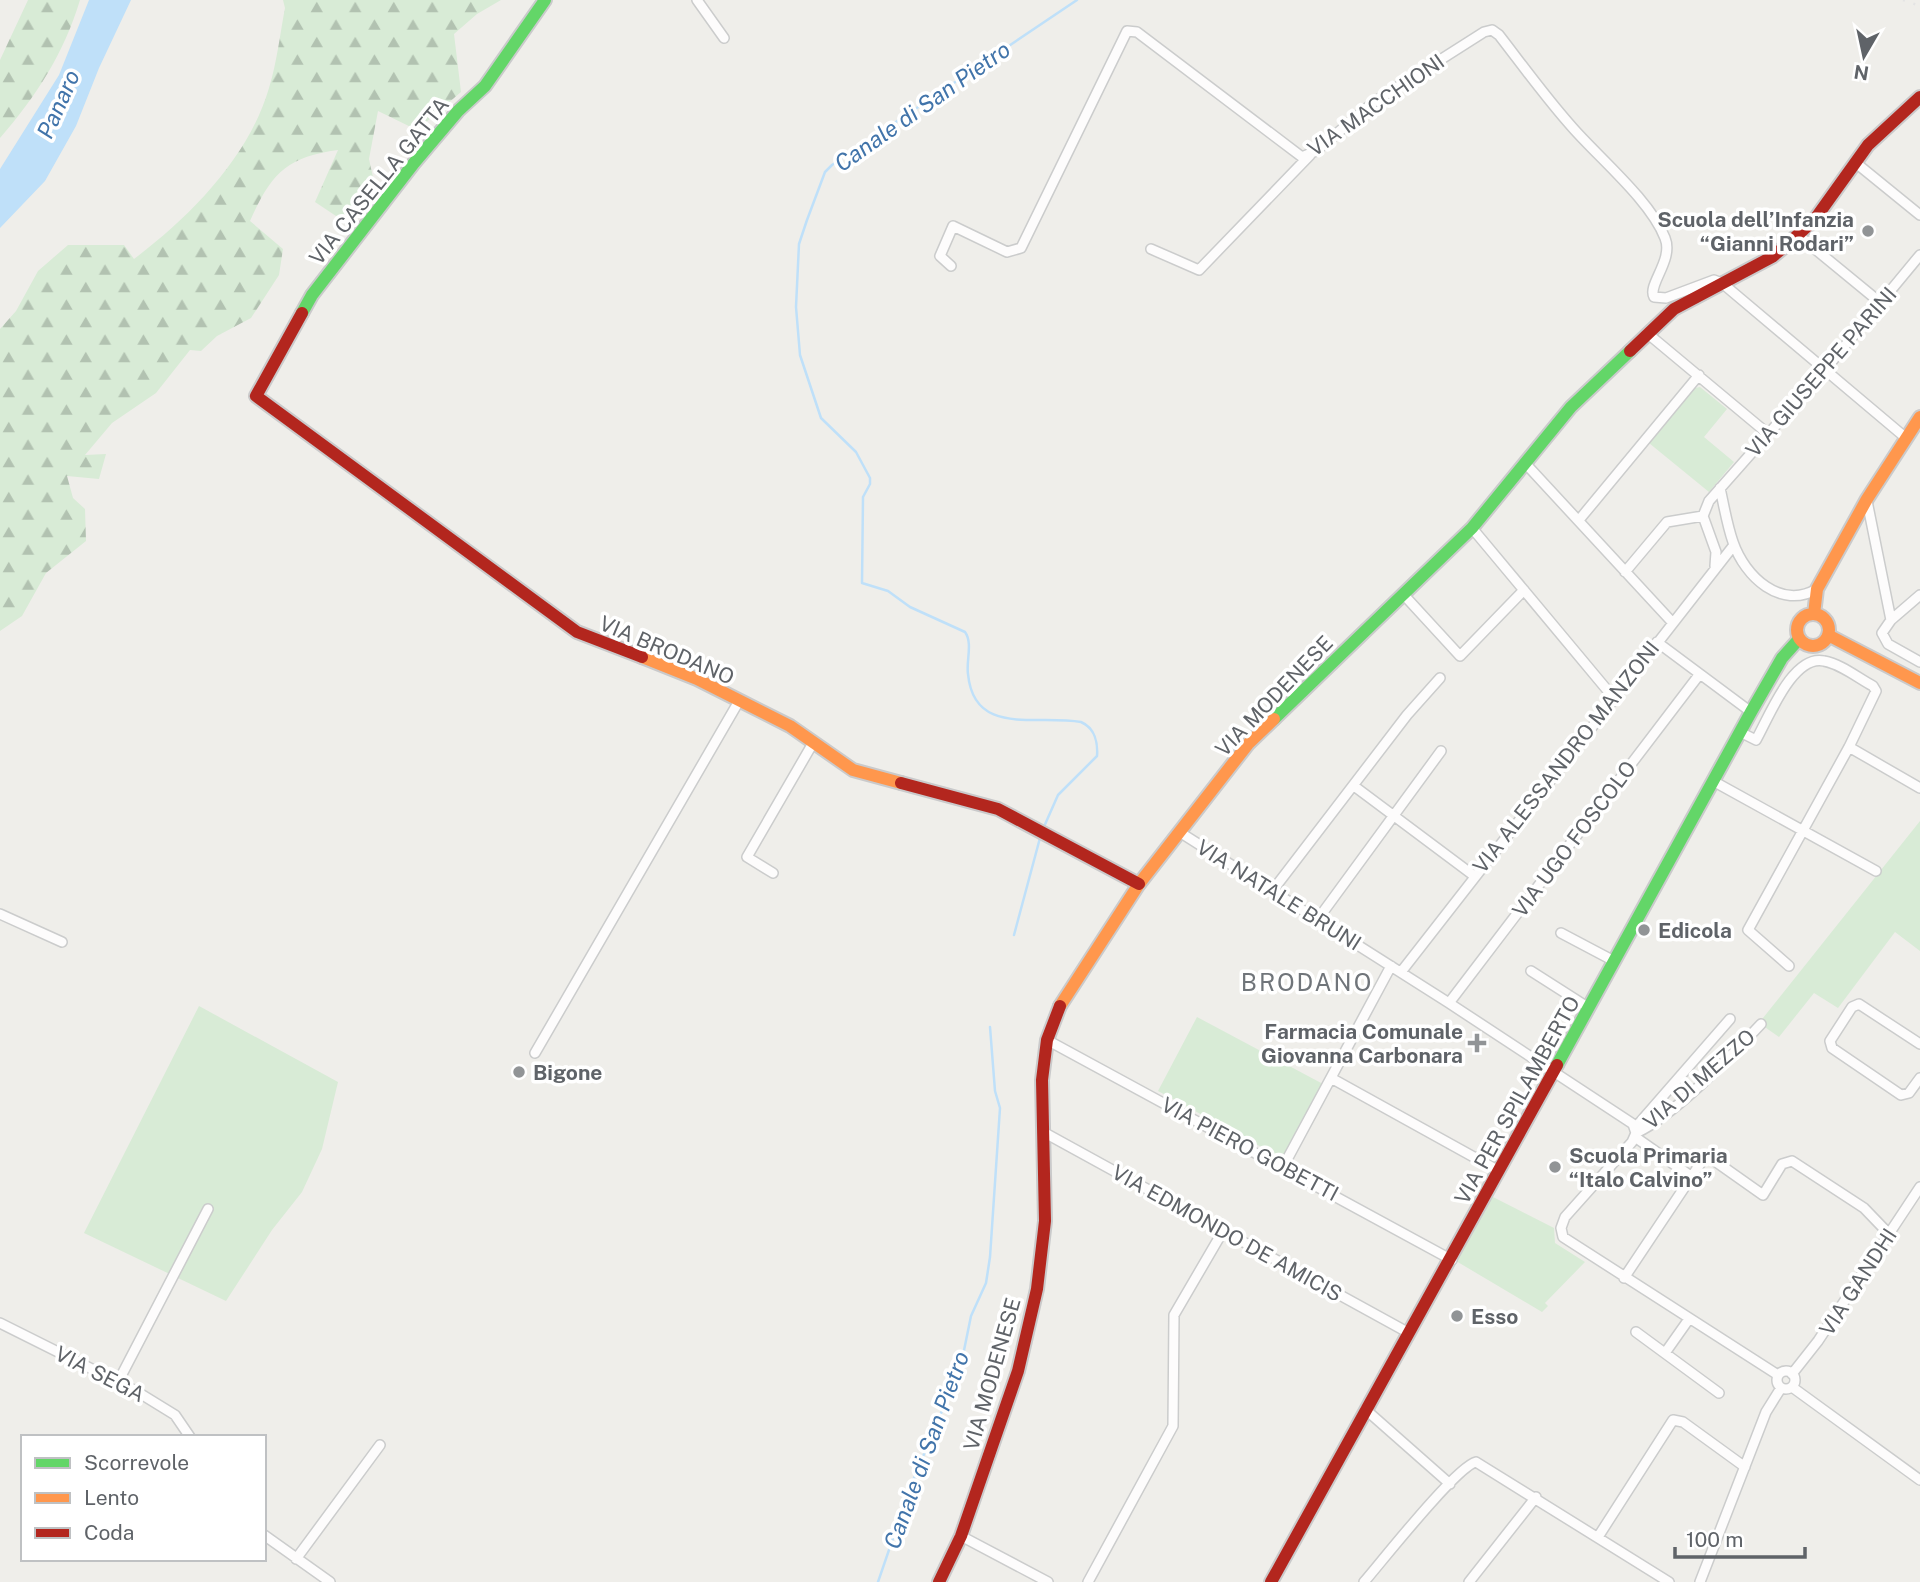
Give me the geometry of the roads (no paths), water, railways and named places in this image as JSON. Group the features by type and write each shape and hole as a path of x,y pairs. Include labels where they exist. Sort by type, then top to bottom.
{"street":[{"name":"VIA CASELLA GATTA","path":"256,396 312,295 414,163 458,111 485,86 545,0"},
{"path":"697,0 724,38"},
{"name":"VIA MACCHIONI","path":"951,266 940,256 953,226 1006,252 1021,248 1127,31 1137,32 1293,153 1302,157 1311,154 1374,102 1484,32 1492,30 1499,35 1569,124 1630,188 1660,228 1666,244 1667,258 1652,289 1653,296 1666,298 1714,280 1722,283"},
{"name":"VIA MODENESE","path":"939,1582 961,1536 1018,1371 1037,1289 1045,1221 1042,1080 1047,1040 1061,1004 1139,884 1248,744 1472,528 1566,412 1674,309 1772,257 1798,235 1815,219 1885,126 1920,97"},
{"path":"1151,249 1199,270 1311,154"},
{"path":"1857,163 1920,215"},
{"path":"1798,235 1882,304"},
{"name":"VIA GIUSEPPE PARINI","path":"1703,516 1709,501 1882,304 1920,255"},
{"path":"1722,283 1906,438"},
{"path":"1647,333 1767,433"},
{"path":"1579,520 1699,375"},
{"name":"VIA BRODANO","path":"256,396 576,632 605,645 650,659 790,726 853,770 998,809 1139,884"},
{"name":"VIA PER SPILAMBERTO","path":"1271,1582 1365,1409 1452,1260 1751,712 1782,658 1799,639 1798,624 1804,616 1814,614 1816,589 1867,499 1920,417"},
{"path":"1525,463 1672,622"},
{"path":"1720,488 1734,545 1756,579 1782,595 1805,596 1816,589"},
{"path":"1867,499 1891,620"},
{"path":"1625,572 1667,522 1703,516 1716,552 1715,568"},
{"path":"1472,528 1614,697"},
{"name":"VIA ALESSANDRO MANZONI","path":"1401,972 1473,875 1734,545"},
{"path":"1404,594 1460,656 1524,590"},
{"path":"1920,595 1891,620 1882,633 1888,645 1920,662"},
{"path":"1814,614 1826,621 1828,635"},
{"path":"1799,639 1815,646 1828,635"},
{"path":"1828,635 1920,683"},
{"path":"1657,642 1751,712"},
{"path":"1740,732 1756,740 1795,671 1805,663 1825,661 1873,686 1876,691 1849,747 1748,930 1789,966"},
{"name":"VIA UGO FOSCOLO","path":"1449,1003 1699,675"},
{"path":"1273,890 1406,715 1440,678"},
{"path":"535,1053 739,701"},
{"path":"773,873 747,857 813,743"},
{"path":"1849,747 1920,788"},
{"path":"1318,919 1441,751"},
{"path":"1713,781 1804,829 1875,871"},
{"path":"1353,786 1473,875"},
{"name":"VIA NATALE BRUNI","path":"1181,832 1554,1072 1692,1177"},
{"path":"0,914 62,942"},
{"path":"1561,933 1614,961"},
{"path":"1283,1167 1391,966"},
{"path":"1531,971 1589,1008"},
{"path":"1920,1044 1859,1004 1852,1007 1829,1041 1832,1048 1901,1095 1909,1093 1920,1078"},
{"path":"1730,1020 1565,1217 1561,1228 1563,1237 1572,1245 1778,1375"},
{"name":"VIA DI MEZZO","path":"1635,1133 1650,1126 1690,1092 1761,1024"},
{"name":"VIA PIERO GOBETTI","path":"1047,1040 1452,1260"},
{"path":"1331,1078 1499,1171"},
{"name":"VIA EDMONDO DE AMICIS","path":"1045,1132 1409,1333"},
{"path":"1624,1278 1701,1160 1712,1159 1763,1195 1782,1164 1792,1161 1864,1208 1877,1225 1889,1234"},
{"name":"VIA GANDHI","path":"1792,1374 1811,1352 1920,1187"},
{"path":"118,1382 208,1209"},
{"path":"1088,1582 1173,1426 1174,1315 1223,1231"},
{"path":"1665,1353 1689,1319"},
{"name":"VIA SEGA","path":"0,1323 118,1382 175,1415 189,1435"},
{"path":"1636,1332 1719,1393"},
{"path":"1778,1375 1783,1372 1792,1374 1795,1379 1792,1387"},
{"path":"1778,1375 1780,1388"},
{"path":"1780,1388 1792,1387 1920,1480"},
{"path":"1700,1582 1766,1412 1780,1388"},
{"path":"1365,1409 1450,1484"},
{"path":"1598,1537 1673,1420 1687,1424 1745,1467"},
{"path":"296,1559 380,1445"},
{"path":"1364,1582 1450,1484 1469,1464 1476,1462 1670,1582"},
{"path":"1469,1582 1536,1497"},
{"path":"266,1536 330,1582"},
{"path":"961,1536 1048,1582"}],"water":[{"name":"Panaro","path":"89,0 131,0 99,68 76,126 45,181 0,228 0,169 59,75"}],"waterway":[{"name":"Canale di San Pietro","path":"1043,829 1058,795 1097,756 1095,736 1090,728 1081,722 1010,719 995,715 982,707 973,694 968,674 969,641 965,632 910,607 888,591 862,583 863,497 870,478 856,452 821,418 800,355 796,307 799,244 825,172 1077,0"},
{"name":"Canale di San Pietro","path":"1014,935 1040,838"},
{"name":"Canale di San Pietro","path":"878,1582 912,1483 961,1365 971,1316 986,1283 1000,1108 995,1091 990,1027"}],"railway":[{"path":"1903,0 1920,6"}],"place":[{"name":"Scuola dell’Infanzia “Gianni Rodari”","path":"1868,231"},
{"name":"Edicola","path":"1644,930"},
{"name":"Farmacia Comunale Giovanna Carbonara","path":"1477,1043"},
{"name":"Bigone","path":"519,1072"},
{"name":"Scuola Primaria “Italo Calvino”","path":"1555,1167"},
{"name":"Esso","path":"1457,1316"}],"district":[{"name":"BRODANO","path":"1307,982"}]}
